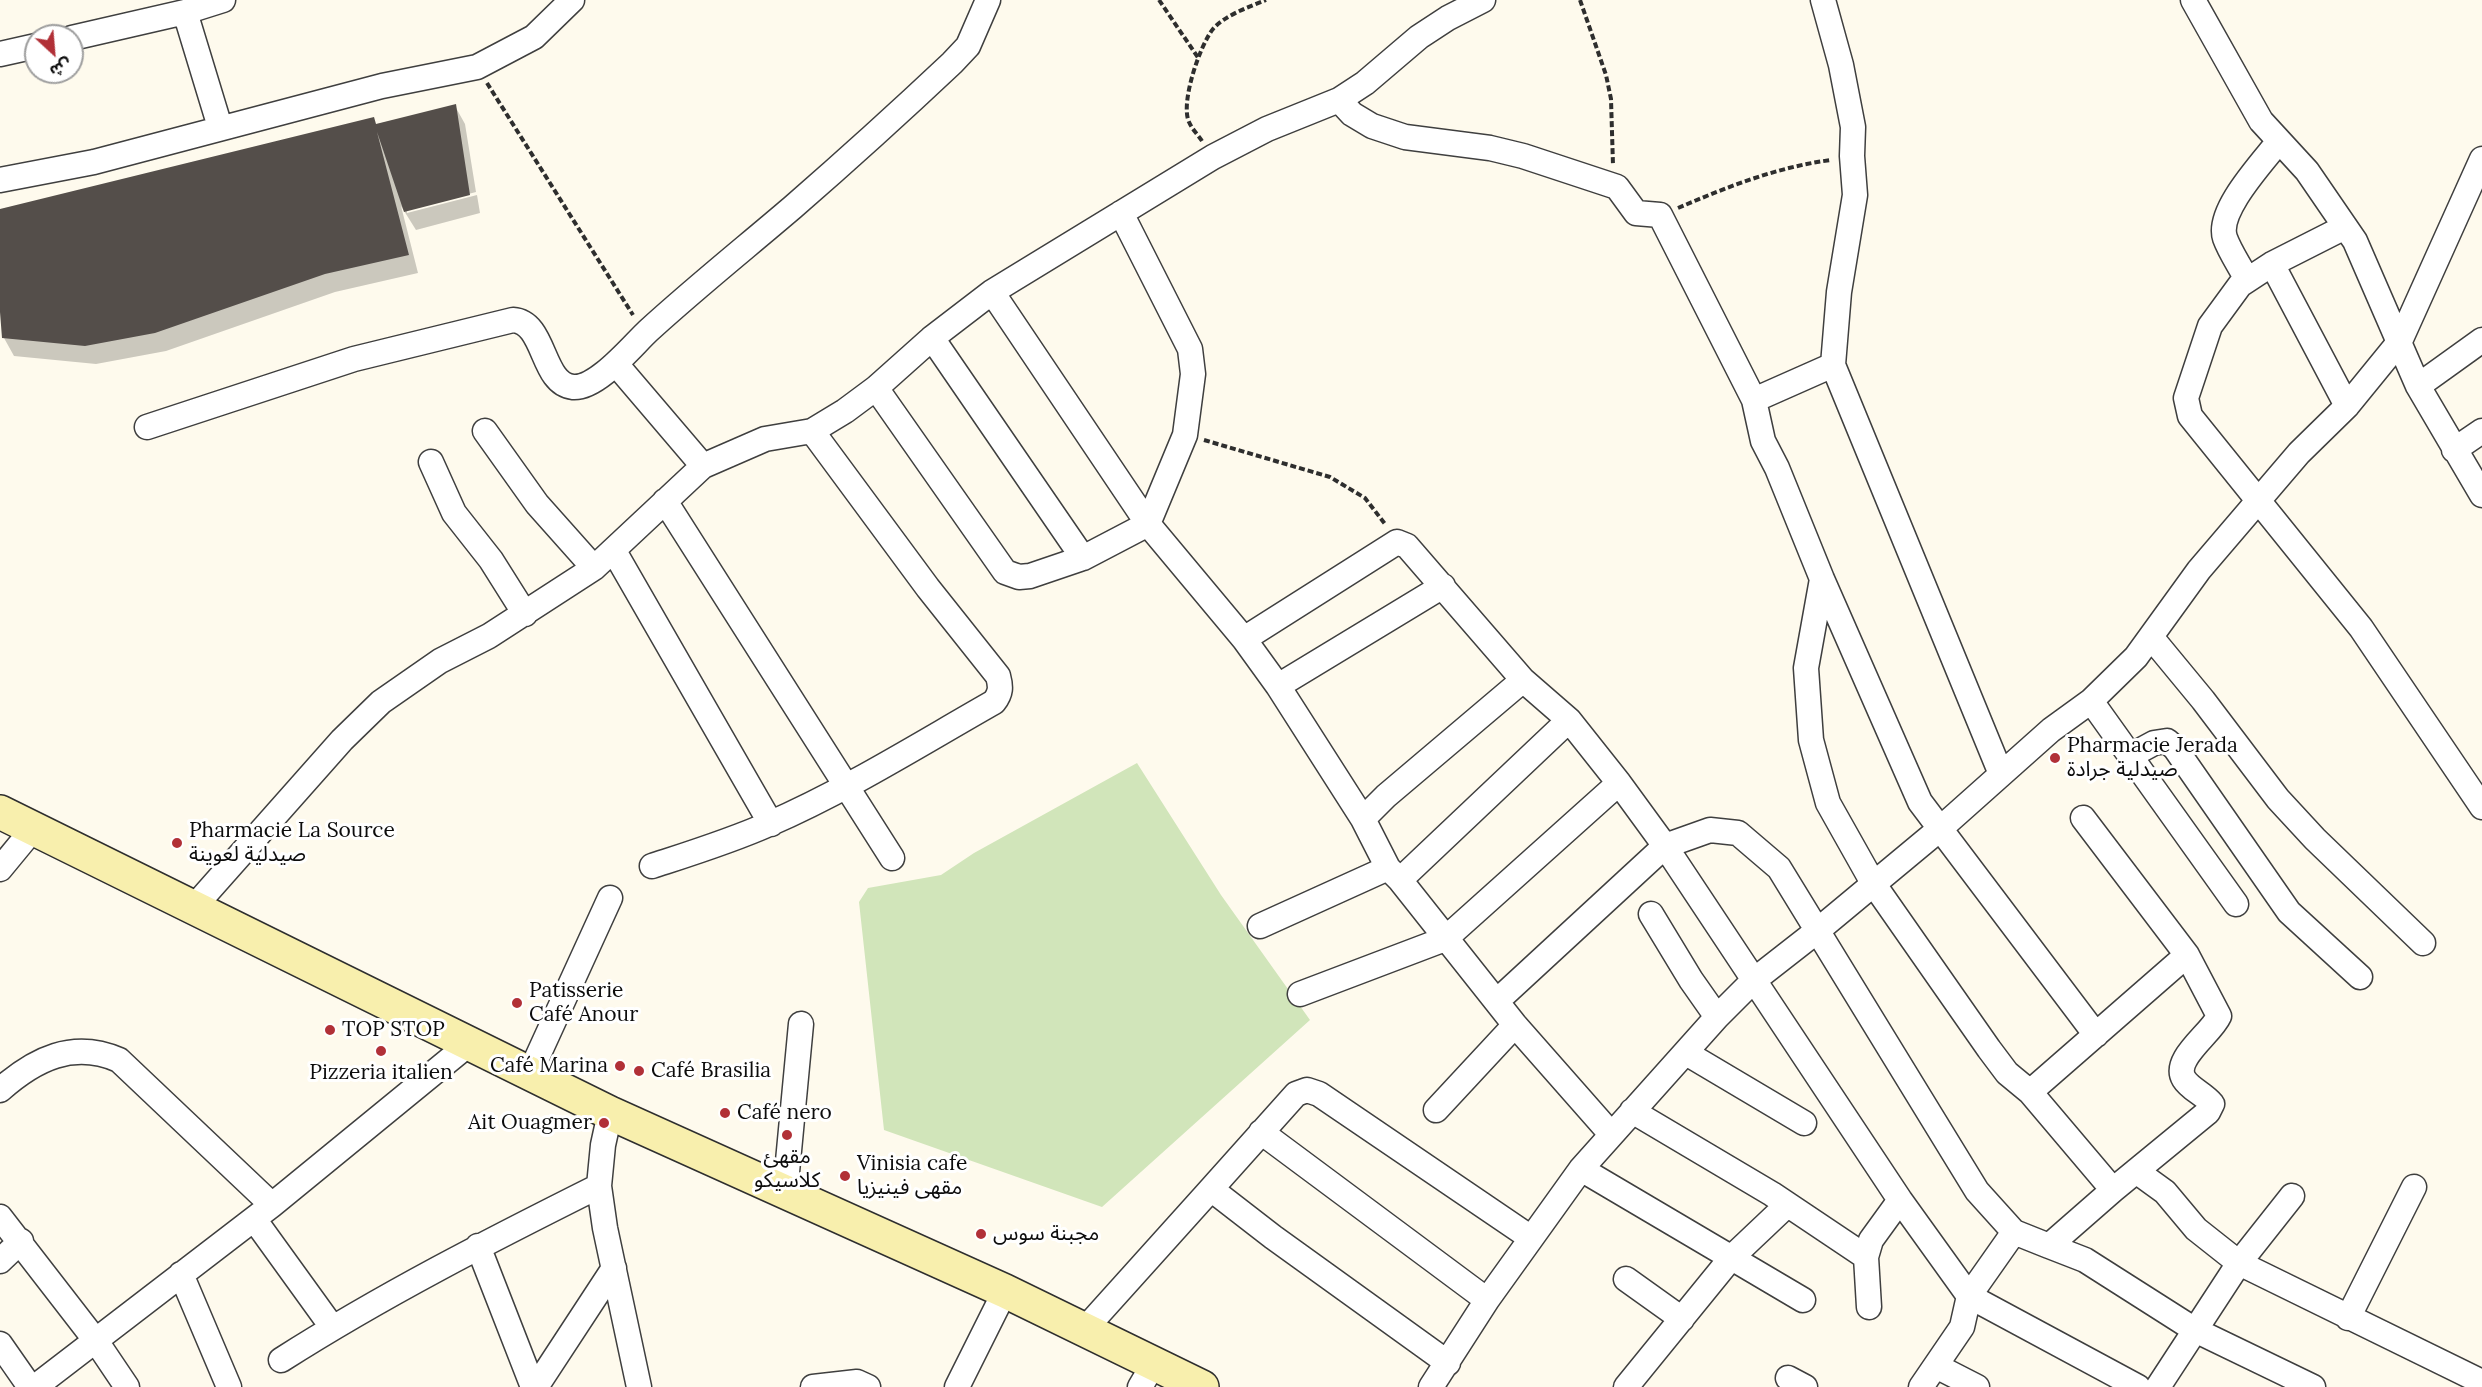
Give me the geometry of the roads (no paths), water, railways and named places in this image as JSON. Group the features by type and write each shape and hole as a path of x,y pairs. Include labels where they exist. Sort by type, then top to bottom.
{"main road":[{"path":"0,812 610,1113 1085,1329 1147,1376 1202,1387"}],"street":[{"path":"84,35 185,12 223,0"},
{"path":"0,180 94,162 382,86 477,67 534,37 572,0"},
{"path":"147,427 354,360 513,320 521,321 529,326 554,374 563,383 572,387 583,386 616,364 645,334 795,205 952,63 968,46 988,0"},
{"path":"194,907 342,740 381,702 440,661 489,636 594,568 703,466 765,439 812,431 845,411 876,388 932,338 992,292 1213,157 1267,129 1339,100 1365,83 1419,37 1448,18 1483,0"},
{"path":"1823,0 1853,127 1852,156 1855,195 1839,292 1833,365 2001,774"},
{"path":"2193,0 2261,121 2307,171 2355,241 2418,386 2482,495"},
{"path":"185,12 220,127"},
{"path":"0,54 24,49"},
{"path":"1339,100 1352,114 1372,126 1406,138 1480,147 1523,156 1617,187 1636,213 1660,215 1754,400 1763,441 1777,468 1822,579 1861,663 1920,802 2096,1035"},
{"path":"2247,280 2225,237 2223,227 2232,203 2279,141"},
{"path":"1431,1387 1487,1300 1581,1169 1717,1017 1753,981 1941,828 2050,730 2091,701 2136,657 2199,570 2299,453 2347,406 2400,341 2482,159"},
{"path":"876,388 1005,572 1019,577 1030,576 1083,558 1148,524 1185,435 1192,374 1190,349 1121,213"},
{"path":"2345,227 2272,264 2240,285 2210,326 2186,398 2190,416 2361,628 2482,807"},
{"path":"2272,264 2347,406"},
{"path":"992,292 1148,524 1244,639 1278,686 1363,819 1394,874 1515,1025 1611,1134"},
{"path":"932,338 1083,558"},
{"path":"2418,386 2482,340"},
{"path":"616,364 703,466"},
{"path":"1754,400 1833,365"},
{"path":"485,431 537,504 594,568"},
{"path":"652,866 771,824 847,785 994,702 999,695 998,676 928,588 812,431"},
{"path":"2454,450 2482,431"},
{"path":"431,462 454,513 491,560 525,614"},
{"path":"665,501 892,858"},
{"path":"1244,639 1397,542 1407,546 1523,680 1569,720 1619,783 1665,846 1900,1200 1969,1296 2138,1387"},
{"path":"614,551 771,824"},
{"path":"1822,579 1806,668 1811,740 1828,802 1873,883 1989,1049 2007,1073 2030,1092 2113,1190"},
{"path":"1278,686 1443,586"},
{"path":"2151,638 2203,700 2278,799 2315,839 2423,943"},
{"path":"1363,819 1386,796 1523,680"},
{"path":"2091,701 2236,904"},
{"path":"1260,926 1394,874 1569,720"},
{"path":"2130,756 2160,742 2167,741 2175,748 2289,912 2360,977"},
{"path":"1300,994 1444,939 1619,783"},
{"path":"2049,1246 2208,1112 2212,1104 2184,1080 2180,1069 2184,1060 2216,1023 2219,1016 2187,955 2083,818"},
{"path":"0,869 33,829"},
{"path":"1497,1002 1665,846 1710,830 1738,833 1779,868 1977,1191 2014,1232 2085,1260 2195,1330 2313,1387"},
{"path":"530,1073 610,898"},
{"path":"1651,914 1691,980 1717,1017"},
{"path":"2030,1092 2187,955"},
{"path":"785,1193 801,1024"},
{"path":"1436,1110 1515,1025"},
{"path":"35,1387 263,1212 470,1043"},
{"path":"0,1090 20,1072 50,1058 77,1050 100,1052 118,1060 263,1212 332,1328"},
{"path":"1686,1053 1804,1123"},
{"path":"1085,1329 1296,1094 1307,1090 1319,1094 1532,1238"},
{"path":"1632,1111 1787,1205 1866,1257"},
{"path":"610,1113 603,1145 599,1186 639,1387"},
{"path":"1261,1132 1487,1300"},
{"path":"1581,1169 1803,1300"},
{"path":"2136,1171 2165,1192 2196,1229 2239,1263 2482,1382"},
{"path":"281,1360 332,1328 478,1246 599,1186"},
{"path":"2348,1318 2414,1187"},
{"path":"1211,1189 1273,1237 1448,1363"},
{"path":"2158,1387 2239,1263 2292,1196"},
{"path":"1869,1307 1866,1257 1871,1240 1900,1200"},
{"path":"1626,1387 1731,1258 1787,1205"},
{"path":"0,1217 21,1241 96,1341 127,1387"},
{"path":"1921,1387 1962,1327 1969,1296 2014,1232"},
{"path":"0,1261 21,1241"},
{"path":"478,1246 534,1387"},
{"path":"534,1387 614,1268"},
{"path":"181,1274 229,1387"},
{"path":"1626,1280 1682,1318"},
{"path":"957,1387 1005,1291"},
{"path":"0,1344 30,1387"},
{"path":"1936,1366 1977,1387"},
{"path":"814,1387 857,1382 868,1387"}],"place":[{"name":"Pharmacie Jerada صيدلية جرادة","path":"2055,758"},
{"name":"Pharmacie La Source صيدلية لعوينة","path":"177,843"},
{"name":"Patisserie Café Anour","path":"517,1003"},
{"name":"TOP STOP","path":"330,1030"},
{"name":"Pizzeria italien","path":"381,1051"},
{"name":"Café Marina","path":"620,1066"},
{"name":"Café Brasilia","path":"639,1071"},
{"name":"Café nero","path":"725,1113"},
{"name":"Ait Ouagmer","path":"604,1123"},
{"name":"مقهئ كلاسيكو","path":"787,1135"},
{"name":"Vinisia cafe مقهى فينيزيا","path":"845,1176"},
{"name":"مجبنة سوس","path":"981,1234"}]}
